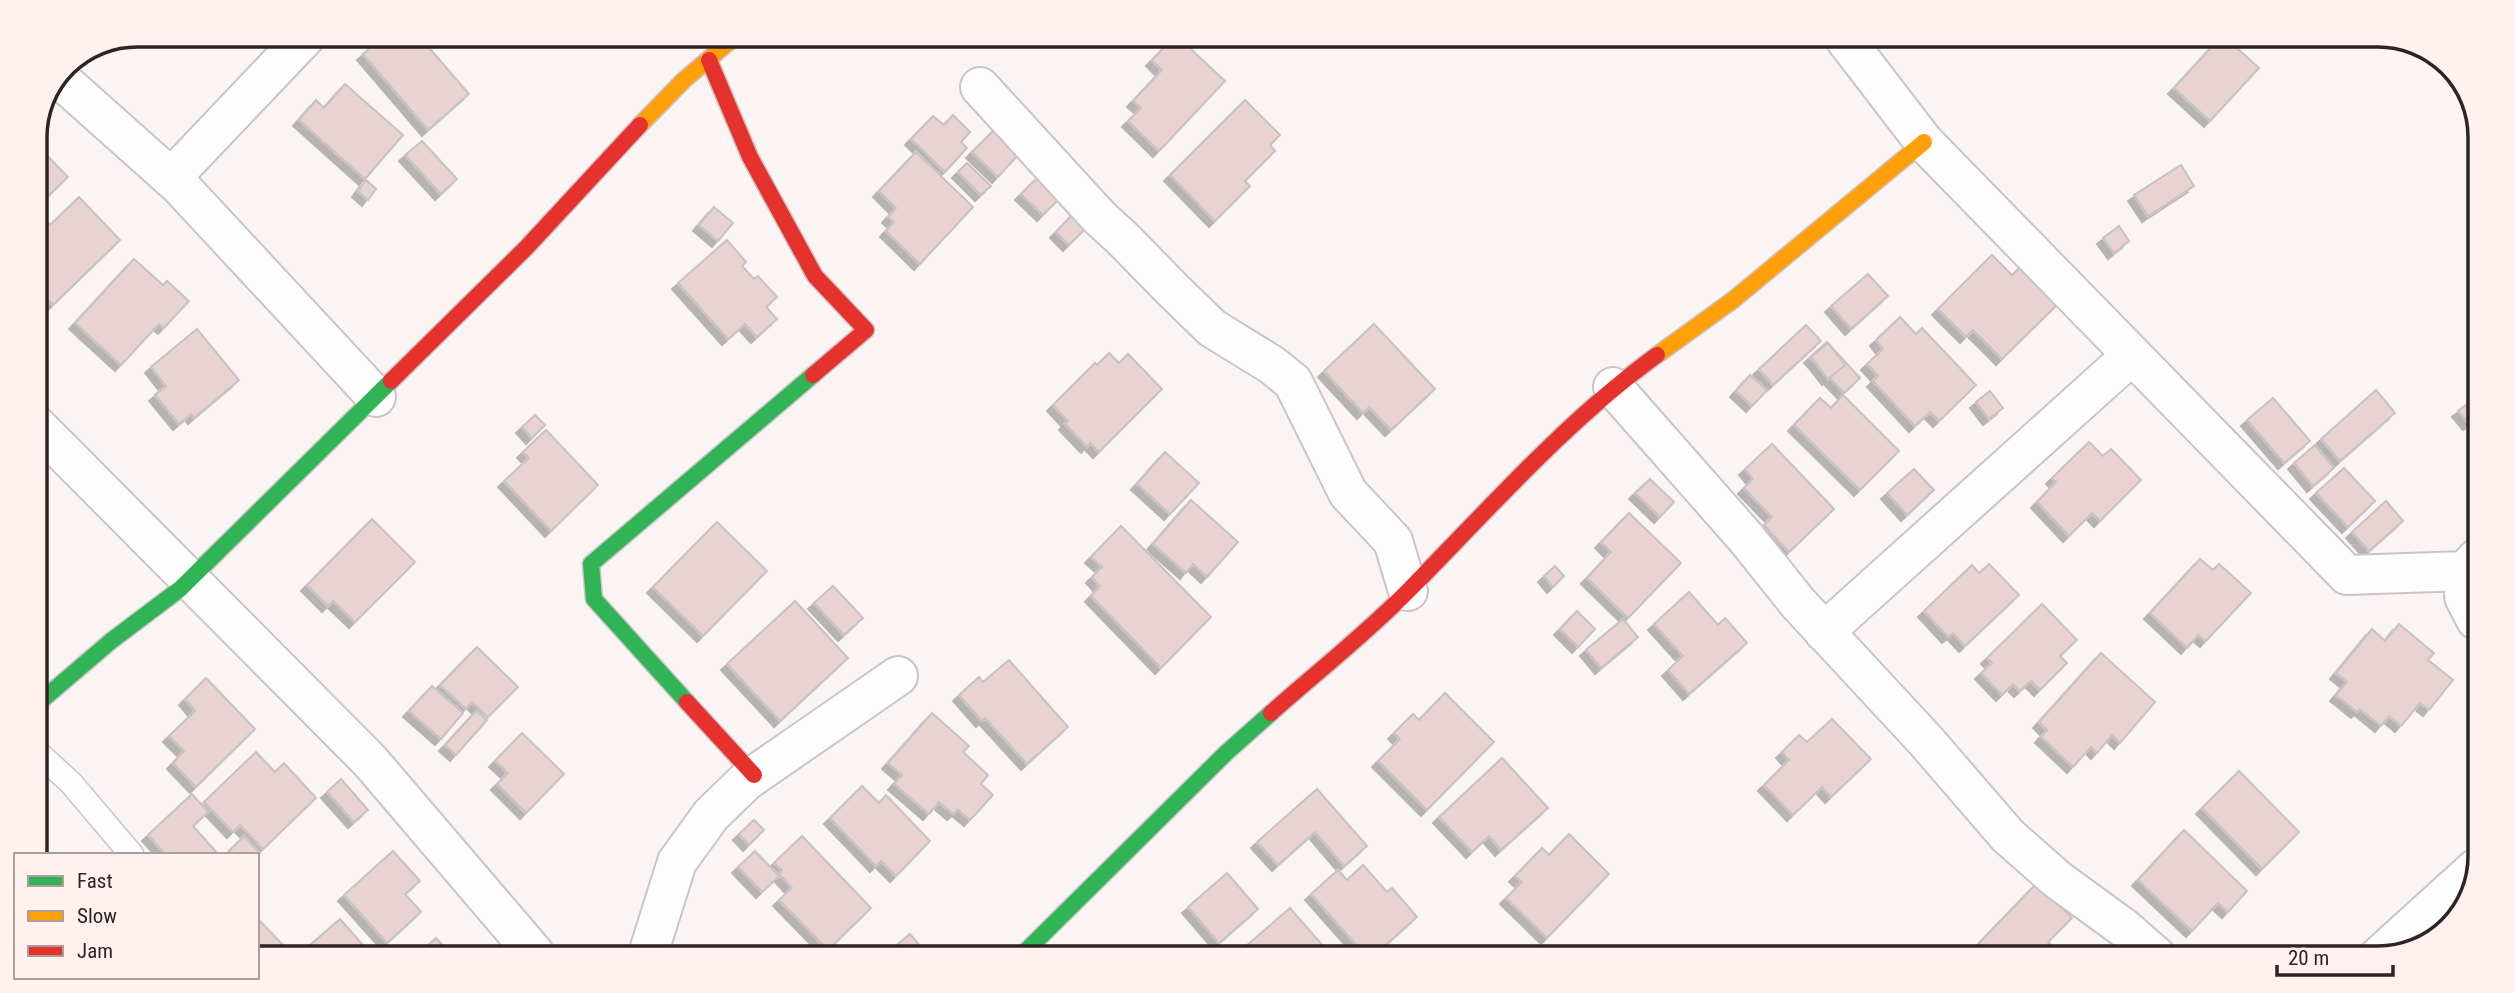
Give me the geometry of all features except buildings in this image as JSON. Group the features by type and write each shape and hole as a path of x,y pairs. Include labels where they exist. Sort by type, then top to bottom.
{"street":[{"path":"171,178 296,47"},
{"path":"47,696 111,641 190,580 526,248 616,149 675,90 724,47"},
{"path":"1851,47 1924,142 2347,575 2468,565"},
{"path":"709,60 750,157 815,275 866,330 591,564 594,599 754,775"},
{"path":"65,84 171,178 376,397"},
{"path":"980,87 1100,218 1192,309 1212,327 1272,365 1293,382 1348,493 1392,541 1408,591"},
{"path":"1031,946 1226,753 1408,591 1513,481 1613,387 1732,300 1924,142"},
{"path":"1824,632 2133,355"},
{"path":"1613,387 1737,528 1798,603 1926,741 2008,836 2058,880 2144,946"},
{"path":"47,436 370,761 527,946"},
{"path":"2468,579 2464,597 2468,605"},
{"path":"651,946 677,862 711,815 754,775 898,676"},
{"path":"2392,945 2465,877"}],"lane":[{"path":"47,761 71,783 130,853"}],"traffic: fast":[{"path":"687,702 594,599 591,564 813,375"},
{"path":"47,696 111,641 180,589 391,381"},
{"path":"1031,946 1226,753 1271,713"}],"traffic: slow":[{"path":"640,125 684,80 723,47"},
{"path":"1657,355 1733,300 1924,142"}],"traffic: jam":[{"path":"709,60 750,157 815,276 866,330 813,375"},
{"path":"391,381 526,248 640,125"},
{"path":"1271,713 1394,605 1499,497 1591,408 1657,355"},
{"path":"687,702 754,775"}]}
